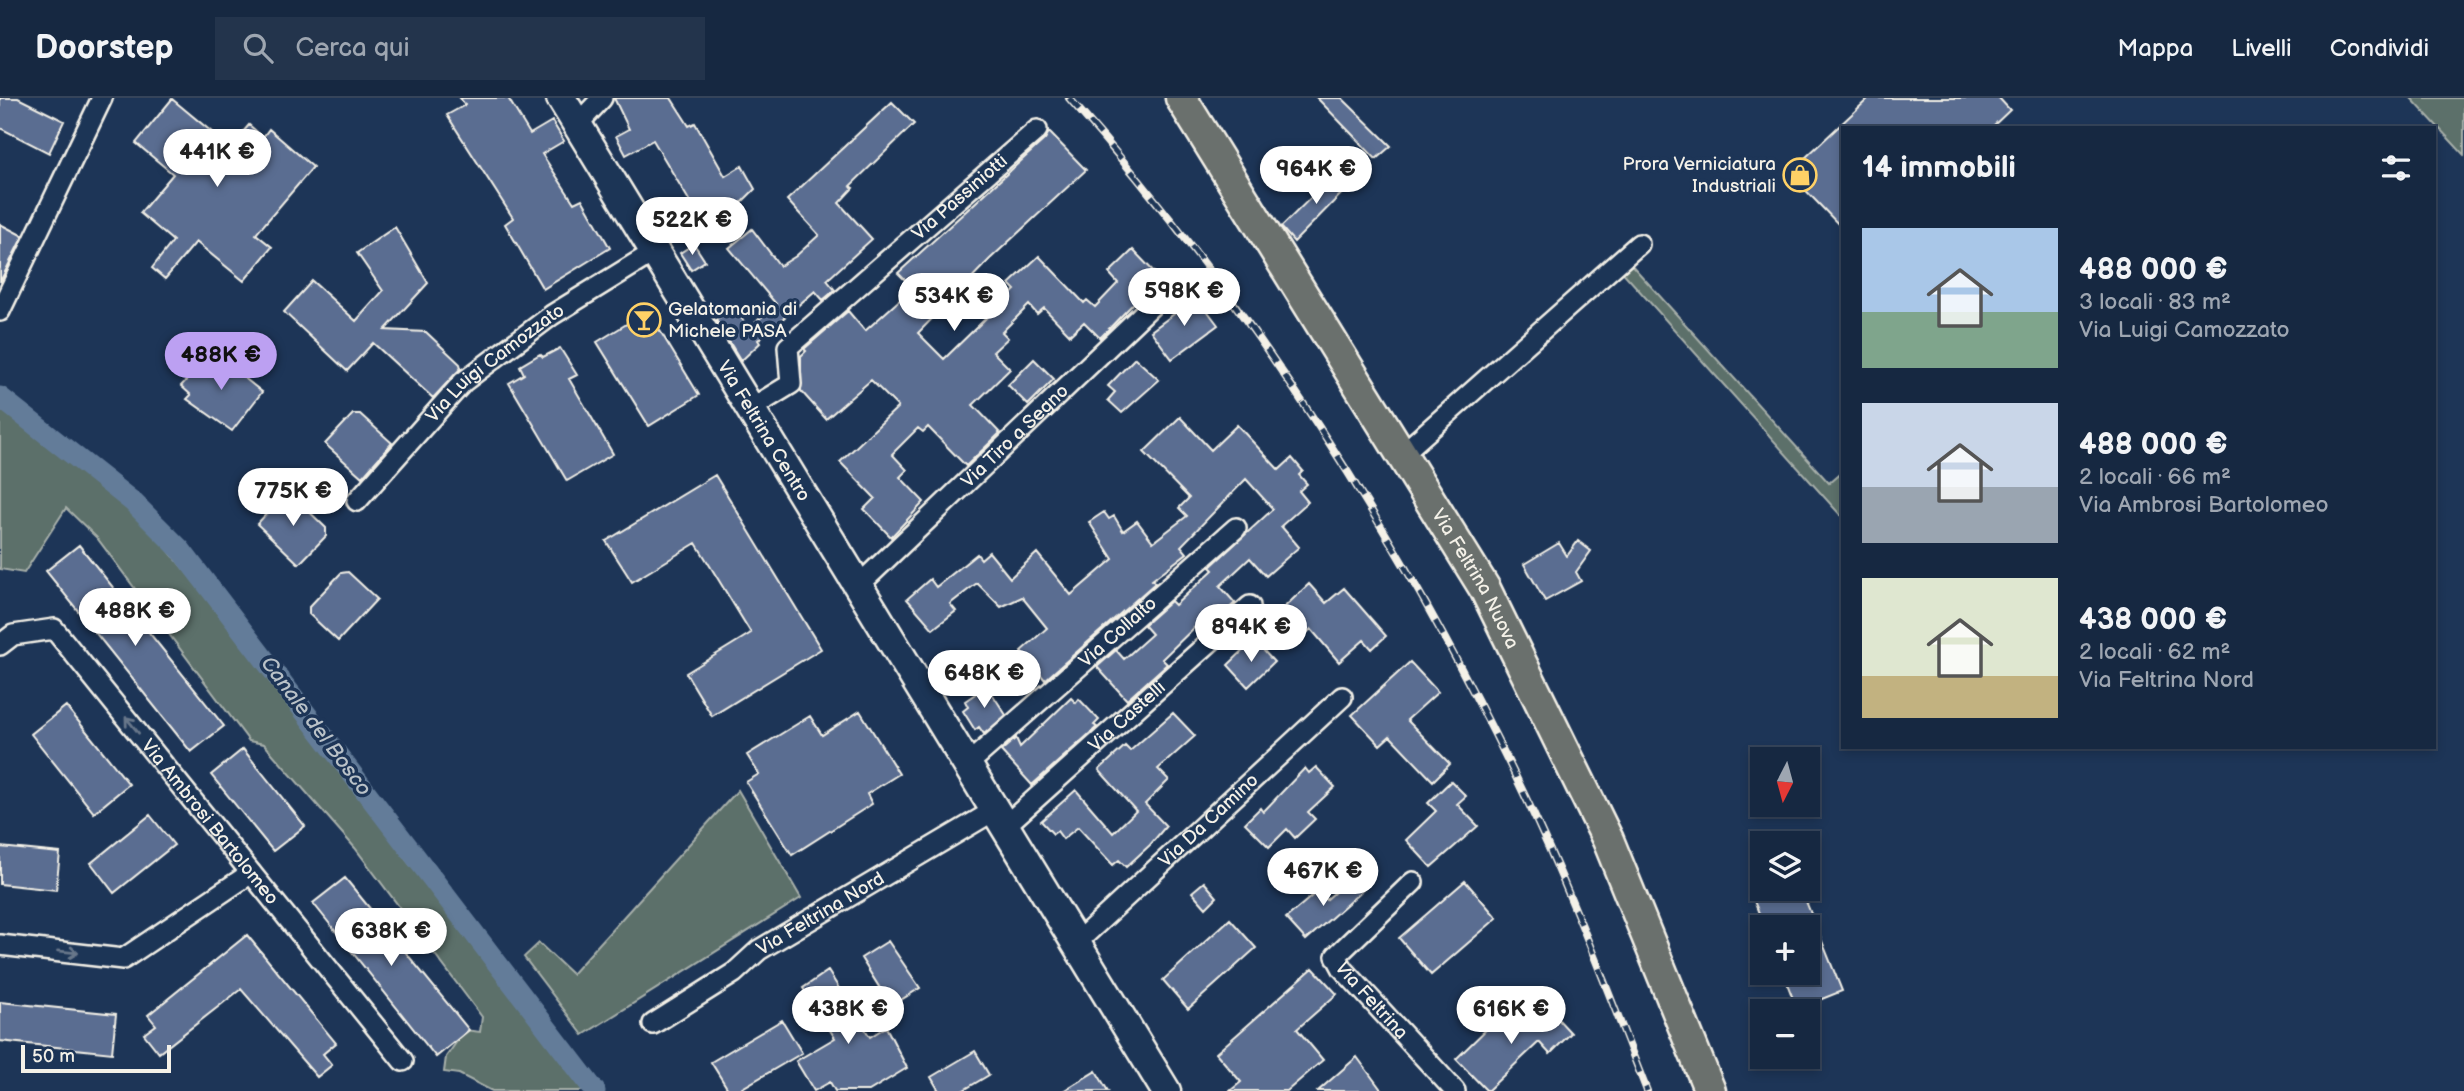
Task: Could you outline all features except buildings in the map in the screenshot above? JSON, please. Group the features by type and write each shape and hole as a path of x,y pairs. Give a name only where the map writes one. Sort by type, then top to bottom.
{"main road":[{"name":"Via Feltrina Centro","path":"561,98 858,586"},
{"name":"Via Feltrina Nuova","path":"1181,98 1485,589 1608,840 1710,1091"},
{"path":"858,586 1166,1091"}],"street":[{"path":"0,311 102,98"},
{"path":"577,125 602,98"},
{"name":"Via Passiniotti","path":"750,409 791,384 788,347 1037,130"},
{"path":"1402,454 1639,244"},
{"name":"Via Luigi Camozzato","path":"357,501 463,382 542,322 654,252"},
{"name":"Via Tiro a Segno","path":"858,586 1172,286"},
{"name":"Via Collalto","path":"967,765 1236,528"},
{"name":"Via Castelli","path":"1000,818 1250,606"},
{"name":"Via Ambrosi Bartolomeo","path":"0,645 13,635 54,629 403,1061"},
{"name":"Via Da Camino","path":"1075,944 1342,698"},
{"name":"Via Feltrina Nord","path":"653,1024 734,973 760,950 1000,818"},
{"path":"0,945 123,959 251,873"},
{"name":"Via Feltrina","path":"1413,882 1336,956 1343,969 1455,1091"}],"green space":[{"path":"2411,98 2464,98 2464,155"},
{"path":"1619,251 1829,483 1841,473 1841,516 1611,259"},
{"path":"0,409 47,439 138,513 271,676 342,768 407,861 486,956 585,1091 492,1091 459,1074 444,1072 446,1057 465,1030 480,1032 482,1017 355,848 264,744 249,741 97,538 66,508 24,573 0,569"},
{"path":"738,790 801,898 583,1035 524,957 539,943 572,974"}],"waterway":[{"name":"Canale del Bosco","path":"0,397 133,502 180,549 595,1091"}],"railway":[{"path":"1069,98 1137,178 1263,344 1377,520 1479,702 1525,796 1574,905 1647,1091"}],"place":[{"name":"Prora Verniciatura Industriali","path":"1800,175"},
{"name":"Gelatomania di Michele PASA","path":"644,320"}]}
